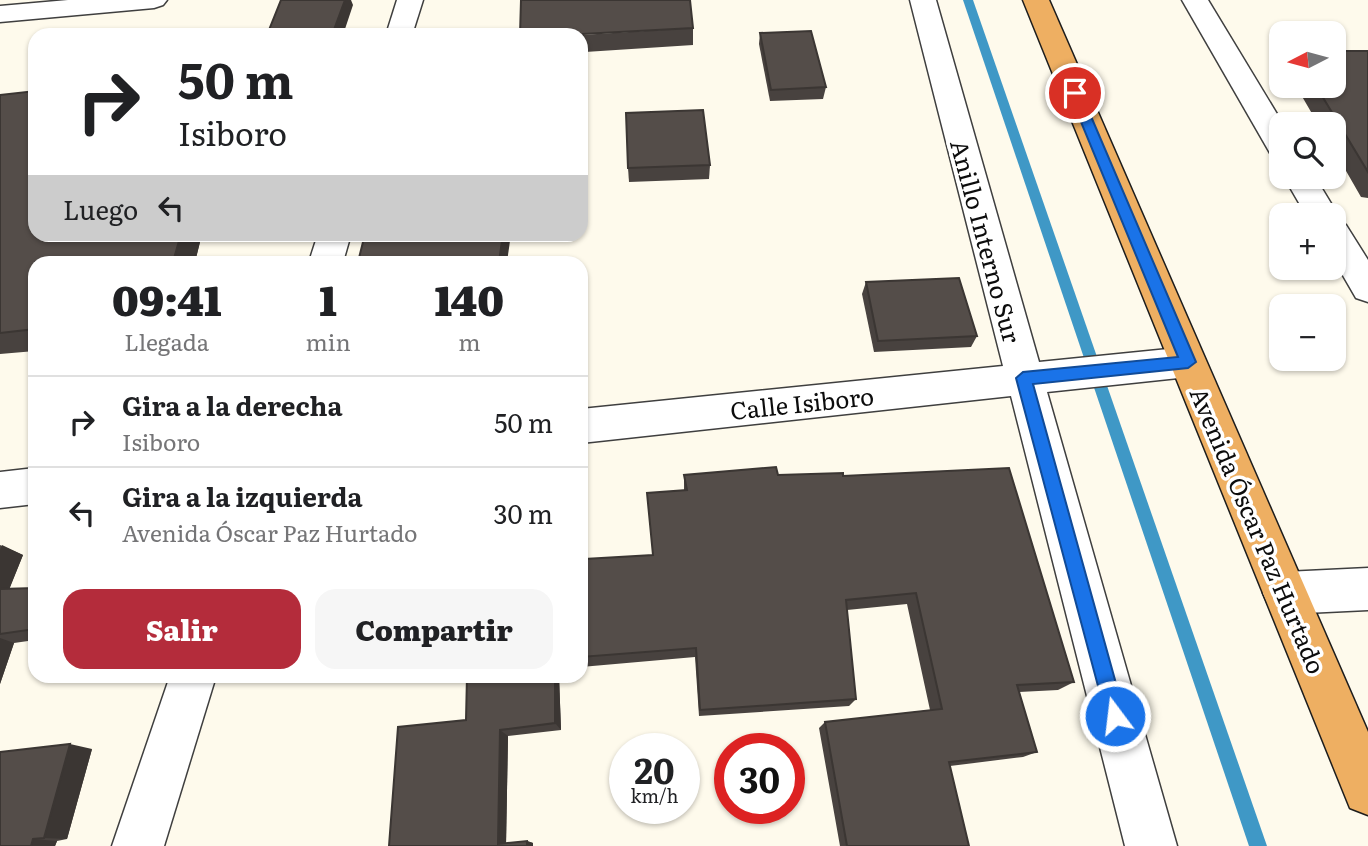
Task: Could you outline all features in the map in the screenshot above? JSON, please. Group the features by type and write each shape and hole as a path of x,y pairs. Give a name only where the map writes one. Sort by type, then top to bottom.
{"highway":[{"name":"Avenida Óscar Paz Hurtado","path":"1036,0 1368,790"}],"street":[{"path":"0,14 154,0"},
{"path":"401,28 410,0"},
{"name":"Anillo Interno Sur","path":"923,0 1151,846"},
{"path":"1195,0 1269,126"},
{"path":"1346,253 1368,289"},
{"name":"Calle Isiboro","path":"588,425 1188,362"},
{"path":"0,490 28,487"},
{"path":"1285,593 1368,589"},
{"path":"138,846 191,683"}],"building":[{"path":"281,0 345,0 335,28 270,28"},
{"path":"521,0 690,0 693,28 588,34 588,28 520,28"},
{"path":"811,31 826,87 771,90 760,33"},
{"path":"1346,51 1368,51 1368,172 1346,136 1346,112 1332,112 1323,98 1346,98"},
{"path":"28,92 28,242 179,242 175,256 28,256 28,330 0,333 0,95"},
{"path":"703,110 710,165 628,168 626,113"},
{"path":"363,242 502,242 500,256 360,256"},
{"path":"959,278 977,336 878,341 866,282"},
{"path":"776,467 778,475 843,473 843,476 1009,468 1074,682 1017,685 1037,752 949,762 969,846 847,846 825,722 942,709 916,593 846,600 856,699 700,710 696,648 588,656 588,559 653,555 647,493 687,490 684,475"},
{"path":"28,588 28,630 0,634 0,589"},
{"path":"467,683 555,683 555,723 500,730 498,844 527,841 527,846 389,846 398,727 466,720"},
{"path":"70,744 44,838 33,839 31,846 0,846 0,752"}],"waterway":[{"path":"968,0 1258,846"}],"route":[{"path":"1075,93 1188,362 1023,378 1115,716"}]}
